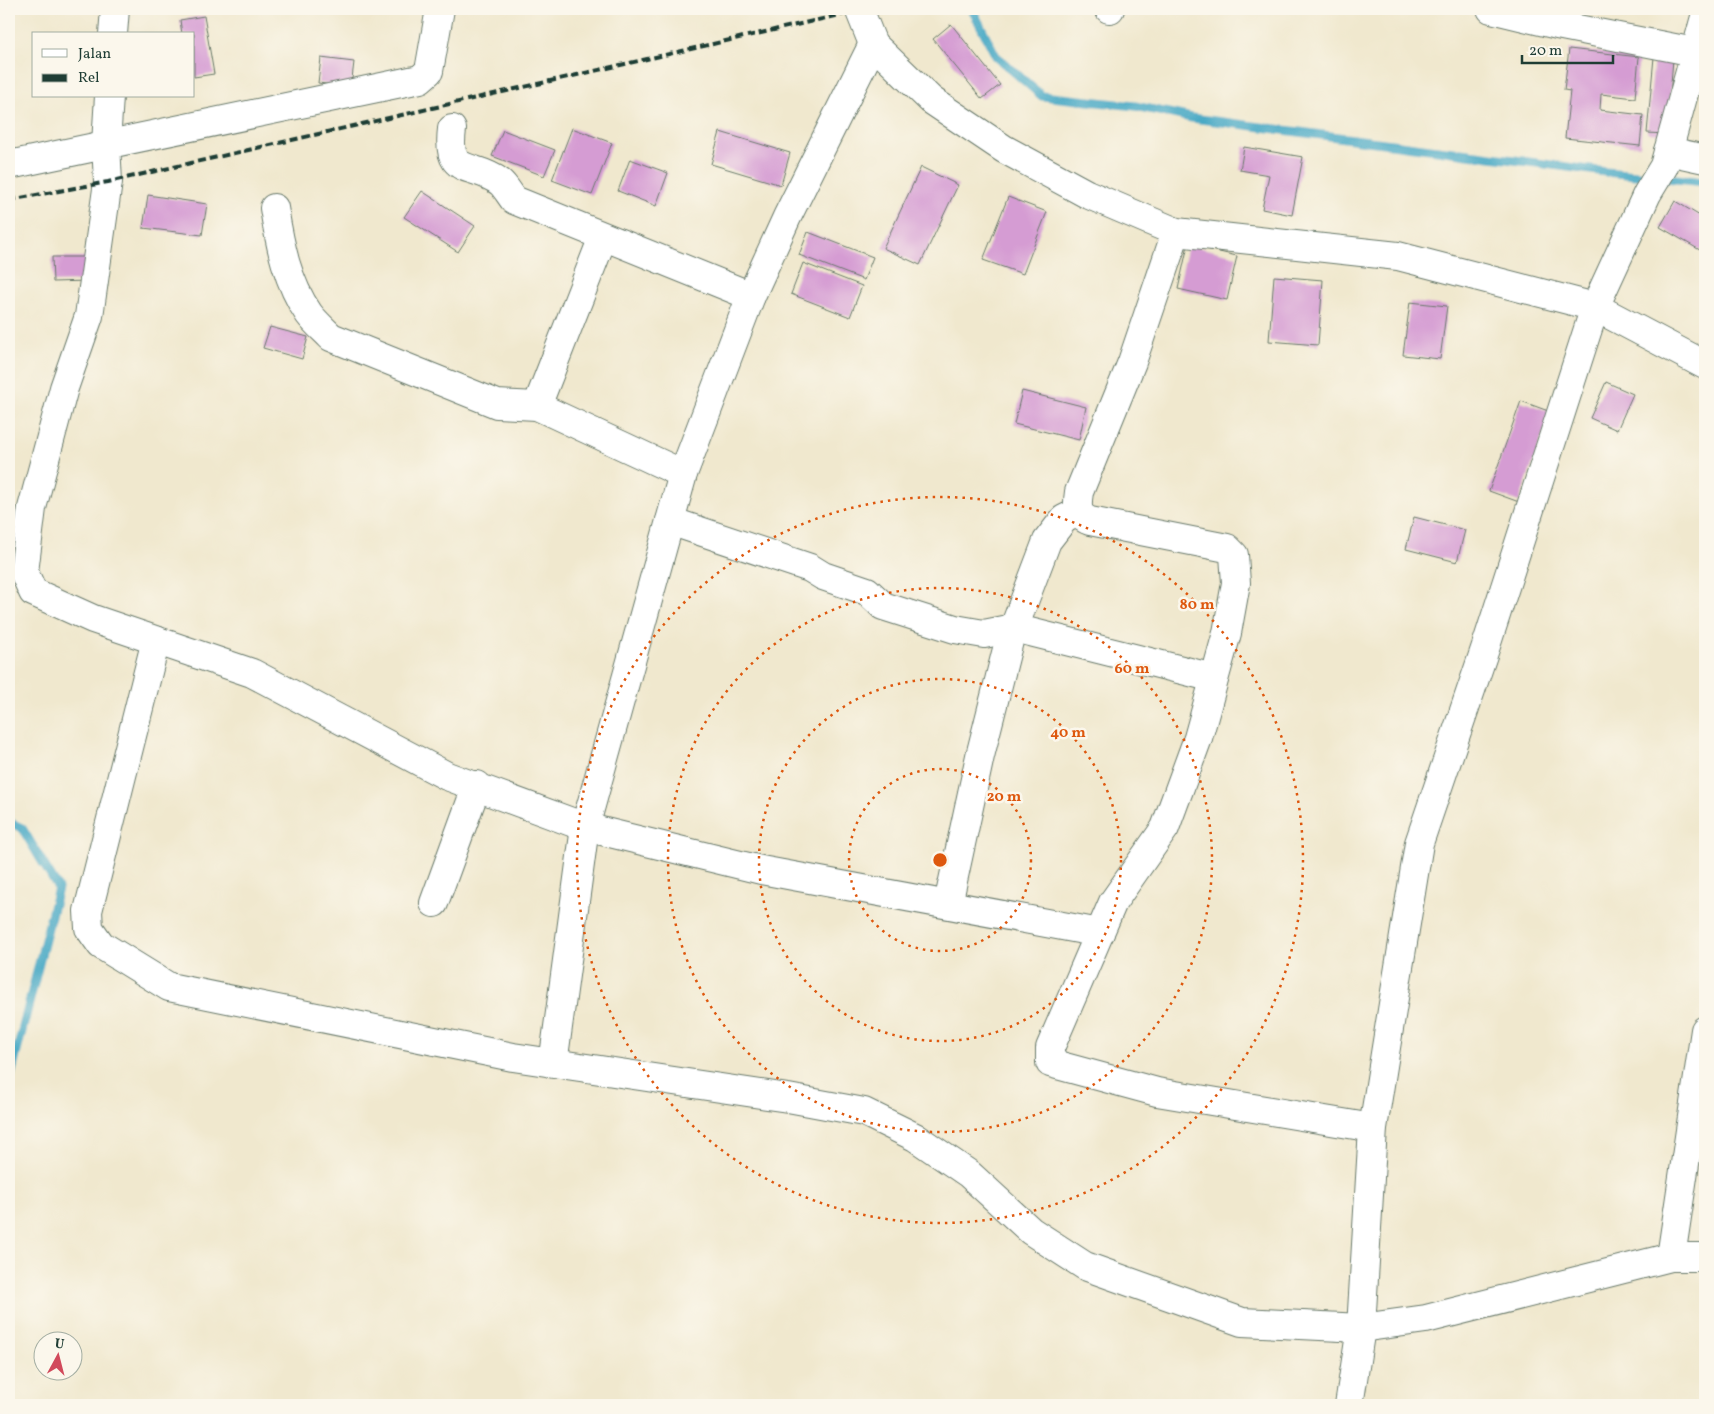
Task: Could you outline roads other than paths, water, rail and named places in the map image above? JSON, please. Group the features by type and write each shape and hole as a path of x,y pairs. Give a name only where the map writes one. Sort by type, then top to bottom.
{"street":[{"path":"113,32 115,9"},
{"path":"9,165 420,79 429,71 440,9"},
{"path":"859,9 873,44 931,100 1004,149 1087,194 1176,232 1398,256 1595,307 1705,365"},
{"path":"1491,9 1557,25 1700,52"},
{"path":"1349,1405 1361,1328 1373,1128 1419,843 1489,637 1595,307 1647,194 1666,158 1700,52 1705,17"},
{"path":"553,1064 585,827 684,474 751,296 787,217 873,44"},
{"path":"109,98 106,144 108,182 89,316 64,388 32,508 24,572 33,592 94,619 252,674 447,776 585,827 762,870 1100,933"},
{"path":"452,129 452,158 458,163 500,182 514,200 751,296"},
{"path":"1666,158 1705,159"},
{"path":"274,208 282,257 309,315 330,336 497,404 537,406 684,474"},
{"path":"1176,232 1132,362 1079,492 1078,512 1083,519 1090,521 1227,548 1234,555 1236,583 1227,633 1198,738 1165,828 1113,902 1050,1048 1050,1063 1157,1092 1373,1128"},
{"path":"537,406 603,237"},
{"path":"948,904 980,756 1014,628 1046,541 1064,518 1078,512"},
{"path":"670,521 810,568 823,576 867,591 883,606 946,626 984,634 1014,628 1214,678"},
{"path":"156,640 88,911 89,928 101,945 170,987 553,1064 788,1098 864,1112 915,1137 969,1174 1031,1231 1085,1266 1242,1322 1361,1328 1426,1319 1671,1257 1705,1257"},
{"path":"434,903 477,786"},
{"path":"1671,1257 1705,1030"}],"waterway":[{"path":"972,9 996,56 1042,96 1135,106 1192,118 1606,172 1705,182"},
{"path":"9,822 22,828 58,888 9,1083"}],"railway":[{"path":"9,200 108,182 866,9"}]}
